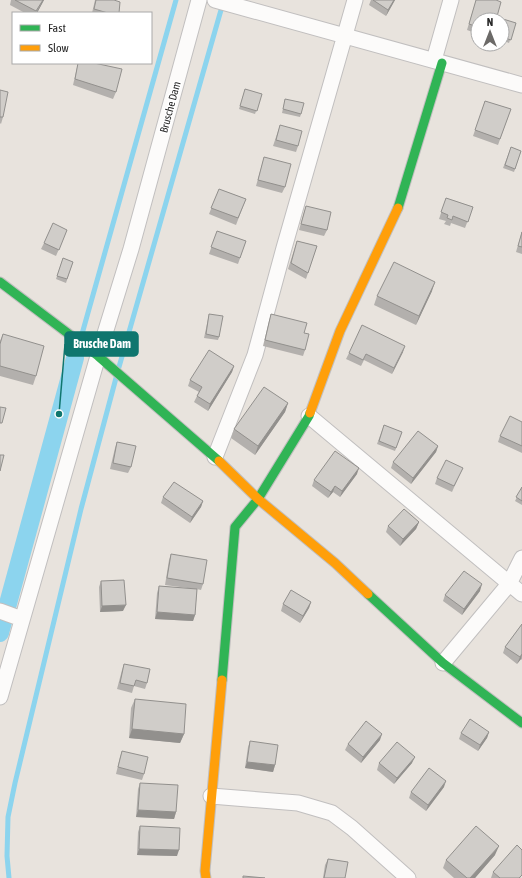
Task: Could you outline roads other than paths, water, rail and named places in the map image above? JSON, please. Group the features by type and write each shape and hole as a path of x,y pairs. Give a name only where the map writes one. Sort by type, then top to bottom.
{"street":[{"name":"Brusche Dam","path":"0,697 98,356 131,249 199,0"},
{"path":"215,0 522,85"},
{"path":"215,457 254,355 355,0"},
{"path":"206,878 211,796 235,527 258,499 309,416 340,331 397,210 438,62 451,0"},
{"path":"0,282 98,356 129,382 215,457 258,499 335,563 443,663 522,723"},
{"path":"309,416 522,594"},
{"path":"443,663 509,584 522,558"},
{"path":"0,611 22,619"},
{"path":"211,796 298,803 332,814 352,828 408,878"}],"waterway":[{"name":"Brusche Dam","path":"82,334 176,0"},
{"path":"119,367 223,3"},
{"name":"Brusche Dam","path":"0,633 75,358"},
{"path":"9,878 7,856 8,817 15,783 81,509 116,378"}],"place":[{"name":"Brusche Dam","path":"59,414"}]}
